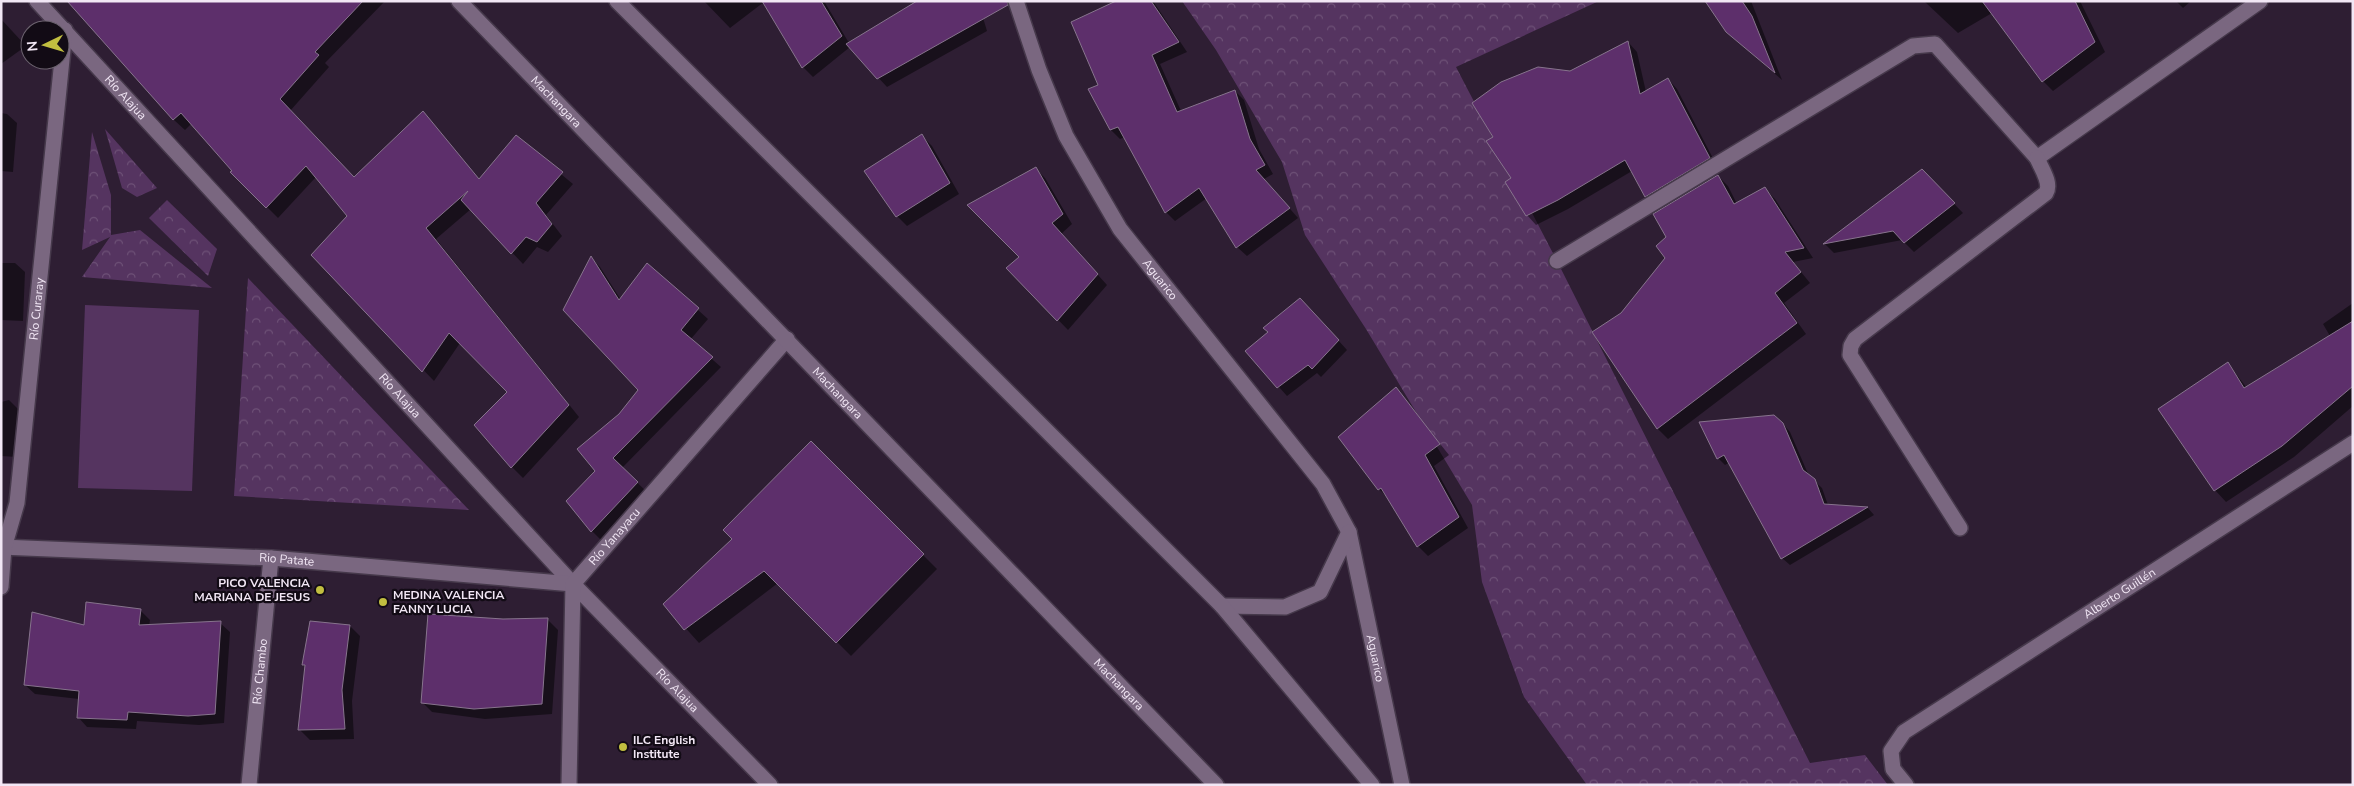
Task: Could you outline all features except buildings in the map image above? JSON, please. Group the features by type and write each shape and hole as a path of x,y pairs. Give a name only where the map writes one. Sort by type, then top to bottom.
{"street":[{"name":"Río Alajua","path":"37,1 55,20"},
{"name":"Machangara","path":"459,1 1216,785"},
{"path":"617,1 1222,606 1372,785"},
{"name":"Aguarico","path":"1016,1 1039,70 1066,136 1120,229 1323,484 1349,532 1402,785"},
{"path":"2037,158 2260,1"},
{"name":"Río Alajua","path":"70,35 573,584 770,785"},
{"path":"1556,261 1912,46 1935,44 2037,158 2047,181 2048,189 2046,193 1855,339 1851,346 1850,355 1960,528"},
{"name":"Río Curaray","path":"1,586 3,548 17,503 61,70"},
{"name":"Río Yanayacu","path":"573,584 787,339"},
{"name":"Alberto Guillén","path":"1906,785 1893,769 1891,751 1904,732 2353,443"},
{"path":"1222,606 1286,607 1320,592 1349,532"},
{"name":"Rio Patate","path":"3,548 271,558 573,584"},
{"name":"Río Chambo","path":"249,785 271,558"},
{"path":"569,785 573,584"}],"green space":[{"path":"1182,1 1599,1 1456,67 1557,261 1810,763 1865,755 1888,785 1587,785 1524,697 1482,582 1472,505 1366,329 1305,235 1282,162 1216,50"},
{"path":"105,129 157,188 137,197 122,188"},
{"path":"92,132 111,195 111,235 140,230 212,288 82,277 110,237 82,250"},
{"path":"167,200 217,249 208,276 149,218"},
{"path":"248,278 469,510 234,496"},
{"path":"85,305 199,310 192,491 78,488"}],"place":[{"name":"PICO VALENCIA MARIANA DE JESUS","path":"320,590"},
{"name":"MEDINA VALENCIA FANNY LUCIA","path":"383,602"},
{"name":"ILC English Institute","path":"623,747"}]}
